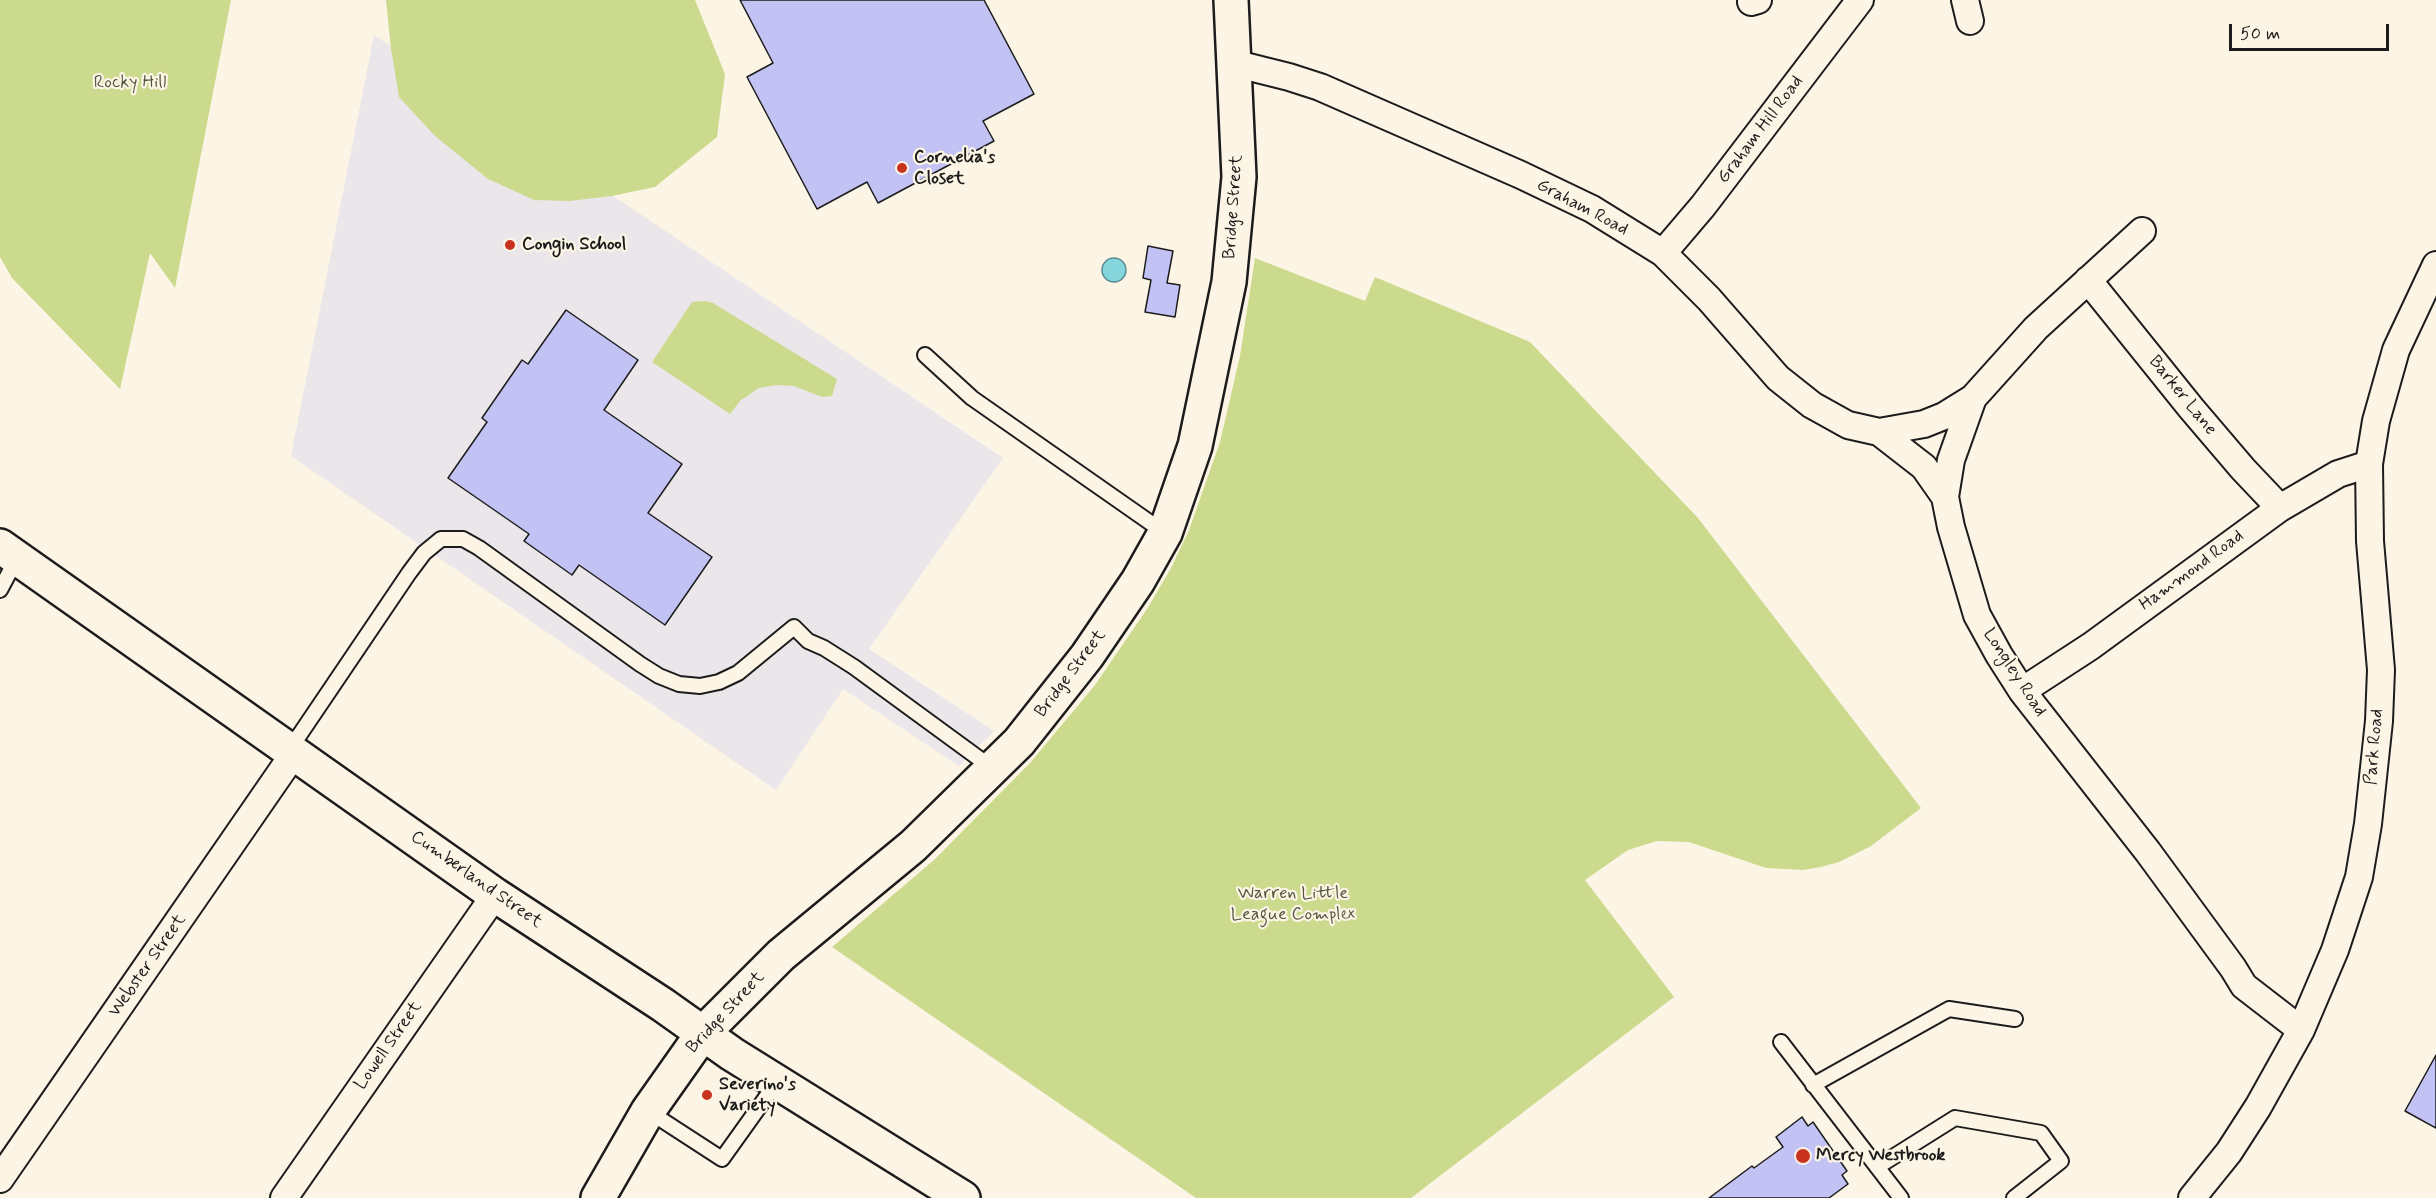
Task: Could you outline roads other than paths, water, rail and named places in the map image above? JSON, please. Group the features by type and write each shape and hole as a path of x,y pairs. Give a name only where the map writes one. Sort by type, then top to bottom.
{"street":[{"name":"Bridge Street","path":"598,1198 648,1111 703,1033 774,962 913,846 1019,742 1087,656 1138,580 1165,533 1195,446 1229,282 1239,177 1230,0"},
{"name":"Graham Hill Road","path":"1662,253 1703,206 1855,2"},
{"name":"Graham Road","path":"1233,63 1289,76 1320,87 1521,175 1592,209 1662,253 1709,299 1779,378 1803,399 1830,417 1848,425 1880,432 1924,424 1944,416 1973,398"},
{"name":"Longley Road","path":"2142,231 2036,328 1973,398 1951,460 1945,497 1951,527 1977,615 2022,691 2148,852 2244,986 2301,1030"},
{"name":"Park Road","path":"2192,1198 2229,1152 2258,1107 2301,1030 2339,940 2359,878 2368,824 2379,721 2381,670 2370,541 2369,464 2376,421 2396,350 2436,265"},
{"name":"Barker Lane","path":"2088,280 2191,408 2280,508"},
{"name":"Graham Road","path":"1880,432 1924,467 1945,497"},
{"name":"Hammond Road","path":"2022,691 2091,646 2280,508 2338,474 2369,464"},
{"name":"Cumberland Street","path":"9,552 495,895 777,1082 963,1198"},
{"name":"Webster Street","path":"0,1179 293,751"},
{"name":"Lowell Street","path":"284,1198 495,895"}],"lane":[{"path":"925,355 972,398 1165,533"},
{"path":"293,751 409,573 424,553 441,538 463,539 479,548 640,664 659,676 680,684 700,686 719,682 738,673 794,627 808,641 854,667 992,768"},
{"path":"0,590 9,552"},
{"path":"1813,1085 1949,1009 2015,1019"},
{"path":"1781,1042 1901,1198"},
{"path":"648,1111 722,1159 777,1082"},
{"path":"1877,1167 1955,1118 2041,1133 2061,1161 2014,1198"}],"water":[{"path":"1114,258 1123,261 1126,270 1123,279 1114,282 1105,279 1102,270 1105,261"}],"place":[{"name":"Cornelia's Closet","path":"902,168"},
{"name":"Congin School","path":"510,245"},
{"name":"Severino's Variety","path":"707,1095"},
{"name":"Mercy Westbrook","path":"1803,1156"}],"park label":[{"name":"Rocky Hill","path":"130,83"},
{"name":"Warren Little League Complex","path":"1293,904"}]}
